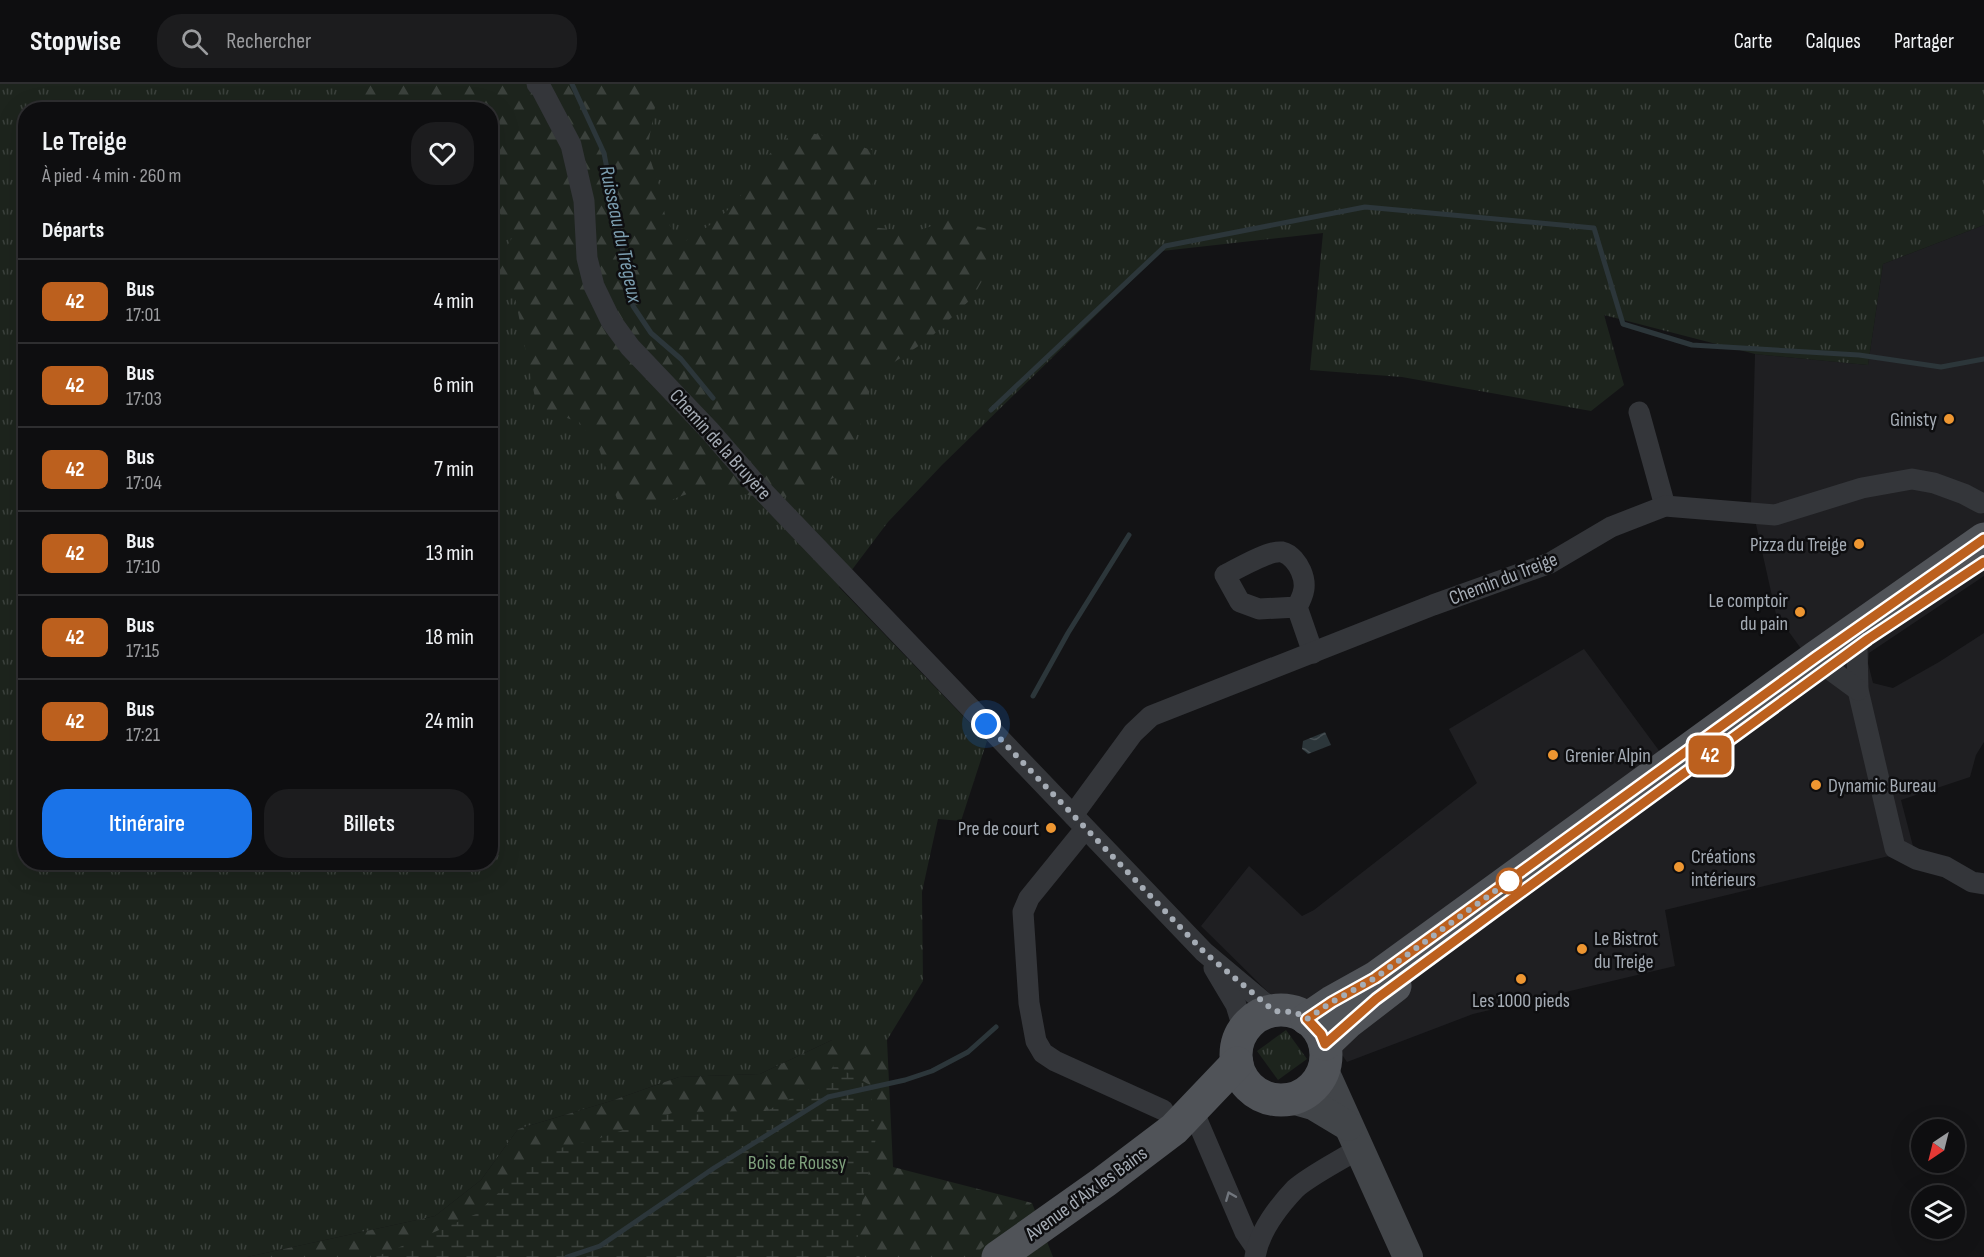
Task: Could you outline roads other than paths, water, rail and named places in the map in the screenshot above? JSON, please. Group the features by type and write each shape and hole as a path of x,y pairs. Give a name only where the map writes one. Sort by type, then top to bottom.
{"main road":[{"path":"1319,1044 1295,1012 1274,1011 1254,1019 1244,1030 1237,1051 1237,1063 1241,1074 1256,1092 1267,1098 1292,1099 1306,1093 1316,1084 1319,1044 1332,1002 1375,978 1816,657 1984,539"},
{"path":"1319,1044 1376,999 1828,668 1984,562"},
{"path":"1178,1120 1237,1063"},
{"path":"1178,1120 1256,1092"},
{"name":"Avenue d'Aix les Bains","path":"998,1257 1104,1182 1178,1120"}],"street":[{"name":"Chemin de la Bruyère","path":"537,84 571,145 584,201 587,258 594,286 611,321 630,347 709,429 755,483 1204,952"},
{"path":"1639,412 1665,506"},
{"name":"Chemin du Treige","path":"1079,822 1133,733 1151,716 1433,605 1550,563 1611,527 1665,506 1775,514 1862,488 1912,479 1934,483 1964,494 1980,503"},
{"path":"1297,607 1313,653"},
{"path":"1857,647 1858,690 1894,848 1916,859 1946,867 1972,882 1984,884"},
{"path":"1828,668 1838,673 1858,690"},
{"path":"1079,822 1029,898 1023,912 1029,1003 1036,1041 1043,1053 1055,1061 1178,1120 1256,1252"},
{"path":"1204,952 1274,1011"},
{"path":"1204,952 1236,1005 1244,1030"},
{"path":"1319,1044 1353,1137 1408,1257"},
{"path":"1292,1099 1313,1105 1353,1137"},
{"path":"1256,1252 1268,1223 1296,1188 1353,1137"}],"water":[{"path":"1325,732 1331,745 1308,754 1302,749 1303,741"}],"waterway":[{"name":"Ruisseau du Trégeux","path":"572,84 604,153 633,306 651,333 681,359 713,398"},
{"path":"991,410 1165,246 1365,207 1594,228 1623,324 1692,345 1859,355 1941,367 1984,359"},
{"path":"1033,696 1068,633 1129,535"},
{"path":"567,1257 600,1246 714,1168 828,1097 905,1080 932,1071 968,1052 996,1027"}],"place":[{"name":"Ginisty","path":"1949,419"},
{"name":"Pizza du Treige","path":"1859,544"},
{"name":"Le comptoir du pain","path":"1800,612"},
{"name":"Grenier Alpin","path":"1553,755"},
{"name":"Dynamic Bureau","path":"1816,785"},
{"name":"Pre de court","path":"1051,828"},
{"name":"Créations intérieurs","path":"1679,867"},
{"name":"Le Bistrot du Treige","path":"1582,949"},
{"name":"Les 1000 pieds","path":"1521,979"}],"park label":[{"name":"Bois de Roussy","path":"797,1162"}]}
